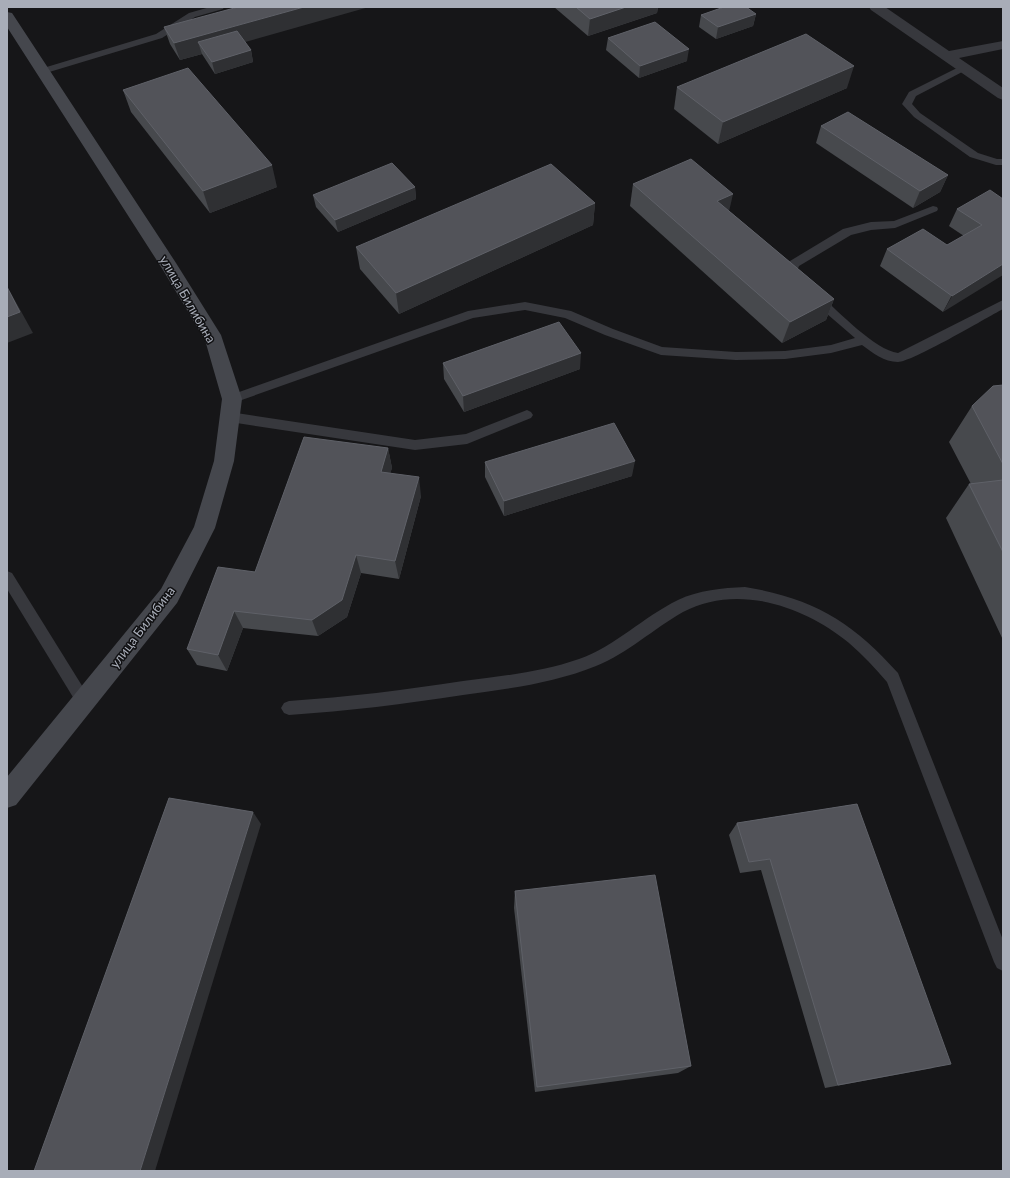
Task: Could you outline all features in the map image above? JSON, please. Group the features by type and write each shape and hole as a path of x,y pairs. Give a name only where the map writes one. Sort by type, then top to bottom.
{"main road":[{"name":"улица Билибина","path":"7,16 170,267 214,340 231,408 224,461 204,528 170,596 7,796"}],"street":[{"path":"876,7 1003,95"},
{"path":"946,56 1003,45"}],"lane":[{"path":"43,71 159,36 192,15 220,7"},
{"path":"963,68 912,94 907,104 917,115 974,155 996,162 1003,162"},
{"path":"933,209 895,224 871,226 847,232 794,264 791,271 793,278 864,340 887,356 899,358 921,348 1003,304"},
{"path":"231,408 472,314 525,306 567,314 609,332 661,351 736,356 786,355 831,348 864,340"},
{"path":"231,408 416,445 467,439 527,415"},
{"path":"7,577 84,702"},
{"path":"289,708 380,700 517,681 572,668 612,652 688,602 713,595 743,592 762,595 802,607 820,615 865,647 879,660 893,678 1003,962"}],"building":[{"path":"238,7 304,7 174,43 164,27"},
{"path":"576,7 626,7 590,19"},
{"path":"724,7 746,7 756,14 718,27 701,15"},
{"path":"655,22 689,49 640,66 608,38"},
{"path":"237,31 251,50 212,62 198,42"},
{"path":"806,34 854,66 723,122 677,87"},
{"path":"188,68 272,165 203,191 123,90"},
{"path":"848,112 948,175 920,191 821,126"},
{"path":"691,159 733,194 717,201 834,299 790,322 633,184"},
{"path":"392,163 415,187 335,220 313,195"},
{"path":"551,164 595,203 396,293 356,247"},
{"path":"990,190 1003,199 1003,264 952,296 887,249 923,229 947,245 982,225 957,209"},
{"path":"7,287 20,312 7,317"},
{"path":"559,322 581,353 463,396 443,363"},
{"path":"1003,385 1003,464 972,406 993,386"},
{"path":"614,423 635,461 504,501 485,462"},
{"path":"304,437 388,448 381,472 419,477 395,561 356,555 342,600 312,620 234,611 218,655 187,649 218,567 255,572"},
{"path":"1003,480 1003,552 969,484"},
{"path":"169,798 253,812 140,1171 34,1171"},
{"path":"857,804 951,1064 838,1085 770,859 749,862 737,823"},
{"path":"655,875 691,1066 537,1087 515,891"}]}
